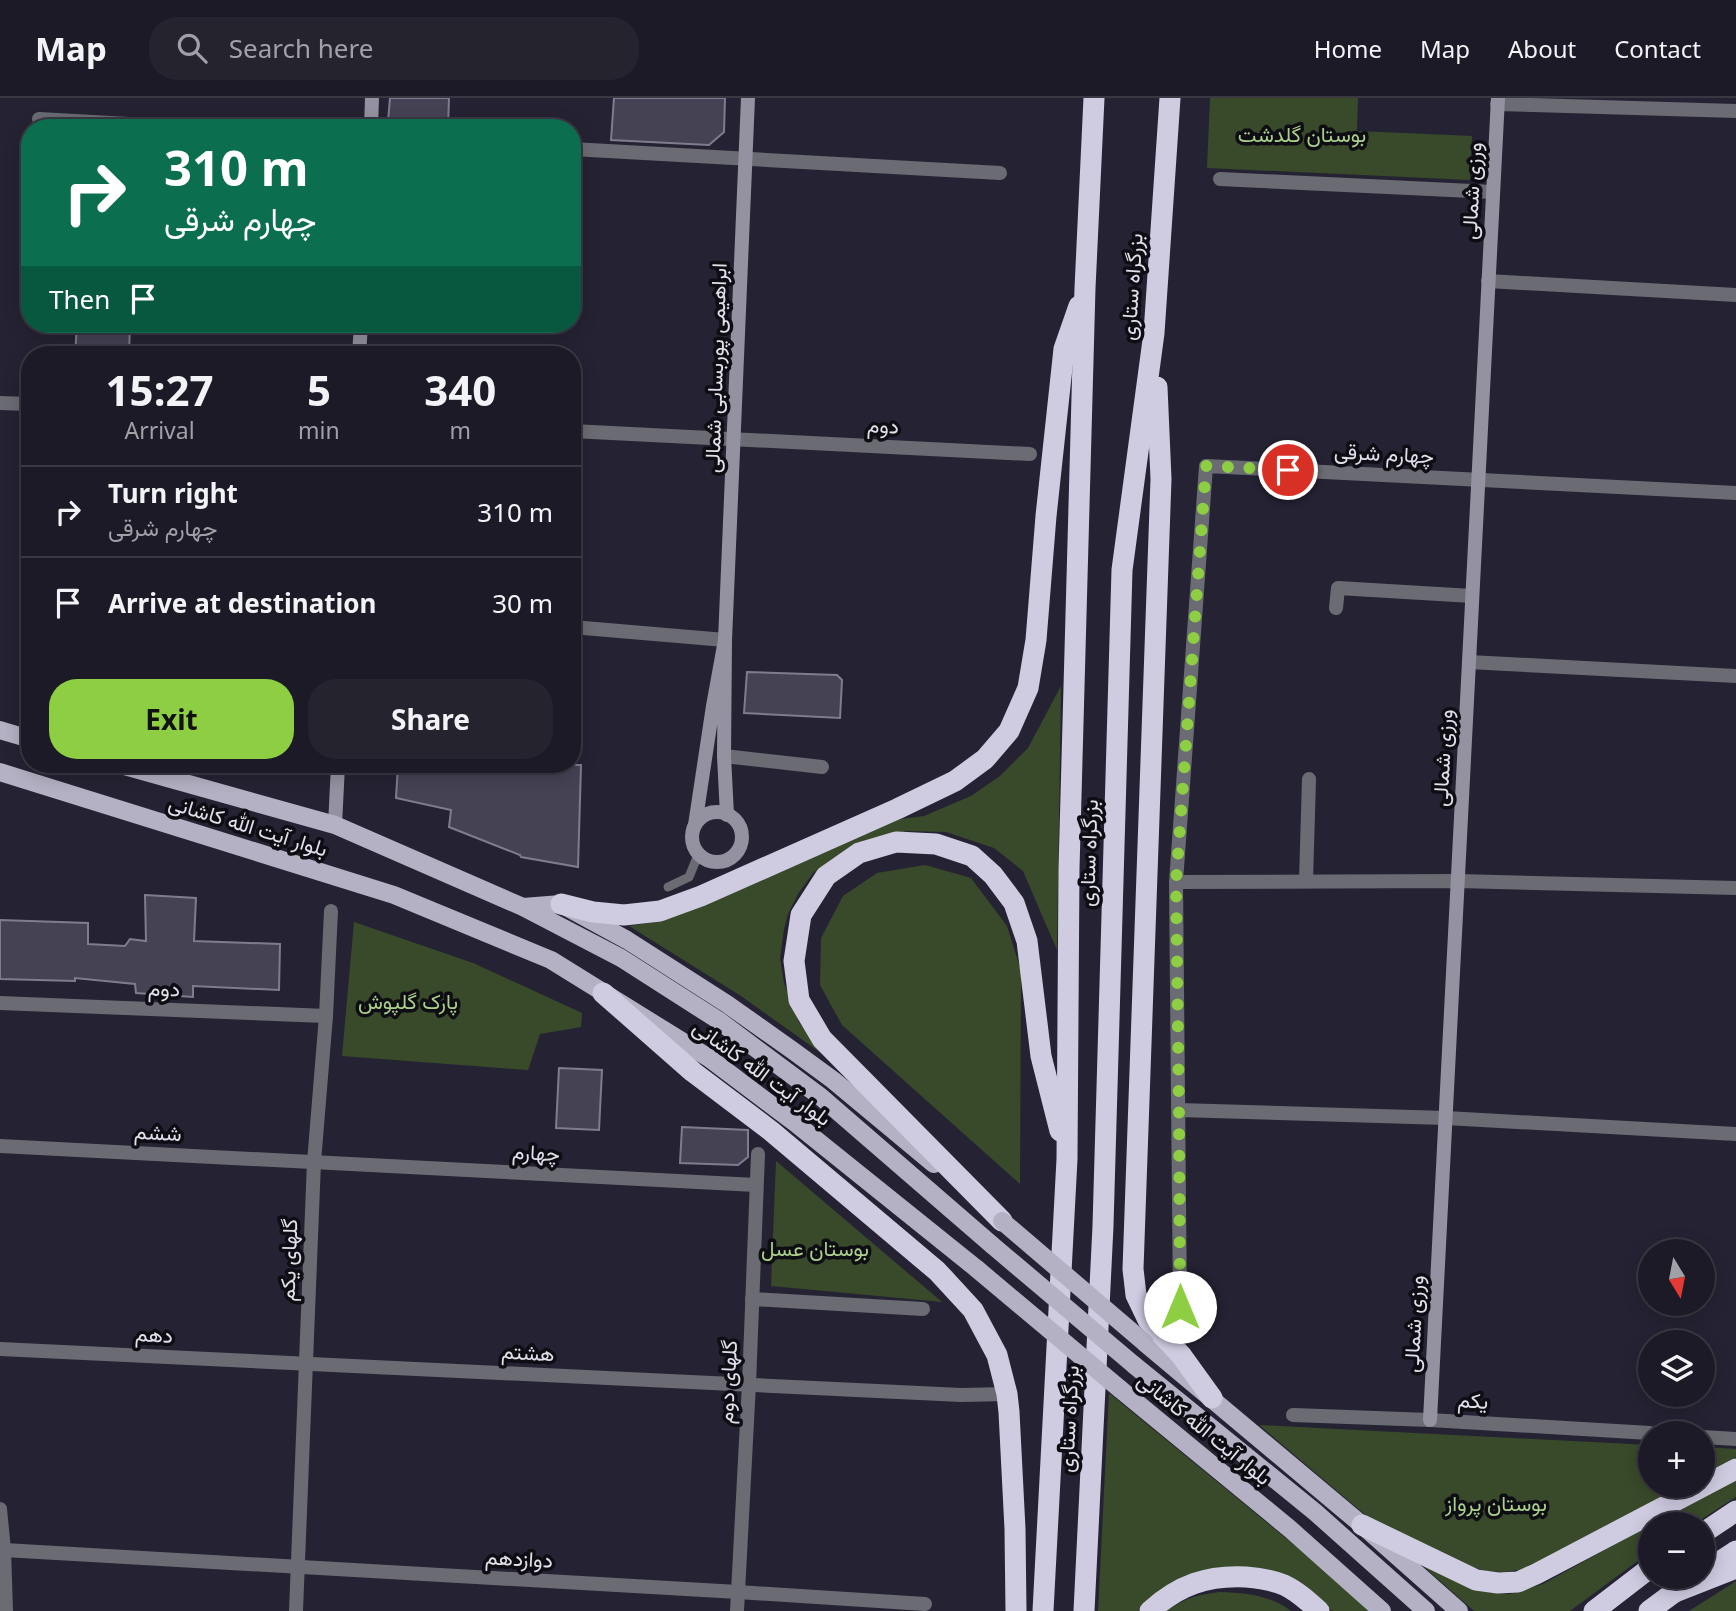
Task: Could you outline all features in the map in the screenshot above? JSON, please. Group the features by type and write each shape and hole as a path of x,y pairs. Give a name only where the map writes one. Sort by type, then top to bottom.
{"highway":[{"name":"بزرگراه ستاری","path":"1043,1611 1067,1159 1069,869 1085,288 1094,98"},
{"name":"بزرگراه ستاری","path":"1084,1611 1103,1226 1122,570 1154,333 1170,98"},
{"path":"561,904 593,912 624,915 660,911 701,896 955,781 985,759 1010,732 1028,688 1036,640 1063,349 1085,288"},
{"path":"1154,333 1161,479 1133,1269 1136,1295 1148,1320 1181,1355 1213,1398"},
{"path":"1002,1221 822,1039 799,1000 794,961 801,915 827,876 859,853 896,842 936,844 972,856 993,875 1014,903 1027,941 1041,1056 1067,1159"},
{"path":"603,993 693,1072 771,1131 937,1271 973,1310 997,1355 1007,1394 1015,1529 1016,1611"},
{"path":"1362,1525 1476,1580 1498,1583 1518,1581 1548,1568 1736,1469"},
{"path":"1715,1525 1736,1511"},
{"path":"1715,1565 1736,1551"},
{"path":"1675,1592 1736,1569"},
{"path":"1150,1611 1181,1589 1203,1580 1229,1576 1258,1578 1284,1585 1319,1611"},
{"path":"1594,1611 1638,1577"},
{"path":"1649,1611 1679,1589"}],"main road":[{"path":"0,730 21,736"},
{"name":"بلوار آیت الله کاشانی","path":"150,773 335,825 523,907 621,958 718,1020 821,1097 992,1245 1315,1512 1426,1611"},
{"name":"بلوار آیت الله کاشانی","path":"9,775 394,895 551,960 709,1058 794,1122 977,1269 1290,1529 1382,1611"},
{"path":"523,907 561,904 626,940 727,1004 833,1080 1213,1398 1459,1611"}],"street":[{"path":"371,119 372,98"},
{"name":"ابراهیمی پوربسابی شمالی","path":"727,814 724,756 725,640 748,98"},
{"path":"1497,101 1736,111"},
{"name":"ورزی شمالی","path":"1430,1420 1497,101"},
{"path":"581,149 1000,173"},
{"path":"1220,179 1493,192"},
{"path":"1488,281 1736,295"},
{"path":"0,403 21,404"},
{"name":"دوم","path":"581,431 1030,454"},
{"name":"چهارم شرقی","path":"1180,1307 1176,882 1206,466 1478,480"},
{"path":"1478,480 1736,493"},
{"path":"1336,608 1338,588 1472,596"},
{"path":"581,628 725,640"},
{"name":"ابراهیمی پوربسابی شمالی","path":"695,825 725,640"},
{"path":"1469,662 1736,676"},
{"path":"724,756 822,767"},
{"path":"335,825 338,773"},
{"path":"0,784 9,775"},
{"path":"1306,881 1309,779"},
{"path":"713,813 727,814 734,819 742,833 739,849 734,856 720,863 704,860 698,855 691,840 695,825 699,819 713,813"},
{"path":"1176,882 1458,881 1736,888"},
{"name":"گلهای یکم","path":"296,1611 314,1162 326,1016 331,911"},
{"name":"دوم","path":"0,1003 326,1016"},
{"path":"1179,1110 1446,1118 1736,1134"},
{"name":"ششم","path":"0,1146 314,1162"},
{"name":"گلهای دوم","path":"737,1611 758,1154"},
{"name":"چهارم","path":"314,1162 756,1185"},
{"path":"752,1299 923,1309"},
{"name":"دهم","path":"0,1349 306,1363"},
{"name":"هشتم","path":"306,1363 961,1395 1007,1394"},
{"name":"یکم","path":"1293,1415 1638,1432"},
{"path":"1715,1438 1736,1439"},
{"path":"0,1509 6,1611"},
{"name":"دوازدهم","path":"4,1550 925,1604"}],"lane":[{"path":"668,887 689,877 698,855"}],"green space":[{"name":"بوستان گلدشت","path":"1210,98 1358,98 1357,131 1472,136 1470,180 1207,168"},
{"path":"1061,686 1057,950 1023,871 994,848 946,832 907,831 868,840 813,873 798,894 784,929 780,958 784,983 799,1022 821,1053 741,996 629,926 662,921 893,820 924,816 971,796 1000,776 1028,748"},
{"path":"925,865 971,878 1007,926 1021,971 1020,1184 842,1025 820,985 821,938 843,896 877,873"},
{"name":"پارک گلپوش","path":"354,922 473,963 582,1013 581,1027 540,1034 528,1070 342,1056"},
{"name":"بوستان عسل","path":"776,1161 942,1302 771,1286"},
{"path":"1109,1393 1316,1563 1369,1611 1332,1611 1314,1593 1208,1569 1186,1576 1160,1590 1138,1611 1098,1611"},
{"name":"بوستان پرواز","path":"1259,1425 1638,1444 1638,1498 1659,1498 1524,1569 1505,1572 1486,1571 1465,1565 1369,1518"},
{"path":"1715,1448 1736,1449 1736,1457 1715,1468"},
{"path":"1736,1480 1736,1497 1713,1512 1675,1512 1702,1498 1715,1498 1715,1491"},
{"path":"1638,1532 1638,1561 1570,1611 1474,1611 1422,1565 1477,1590 1493,1593 1510,1594 1543,1584"},
{"path":"1736,1581 1736,1611 1689,1611 1730,1585"},
{"path":"1220,1592 1266,1598 1291,1611 1166,1611 1191,1598"}],"building":[{"path":"390,98 449,98 448,119 388,119"},
{"path":"614,98 725,98 724,132 709,145 611,140"},
{"path":"76,333 130,333 129,346 76,346"},
{"path":"747,672 837,675 842,680 840,718 744,713"},
{"path":"398,773 581,773 578,867 521,857 449,827 451,810 396,798"},
{"path":"145,895 196,898 194,941 280,944 279,990 193,986 193,997 136,993 135,984 75,978 75,981 0,979 0,920 88,923 88,944 125,946 130,939 146,941"},
{"path":"559,1068 602,1070 599,1130 556,1128"},
{"path":"682,1127 748,1130 748,1157 738,1165 680,1163"}],"route":[{"path":"1180,1307 1176,882 1206,466 1288,470"}]}
